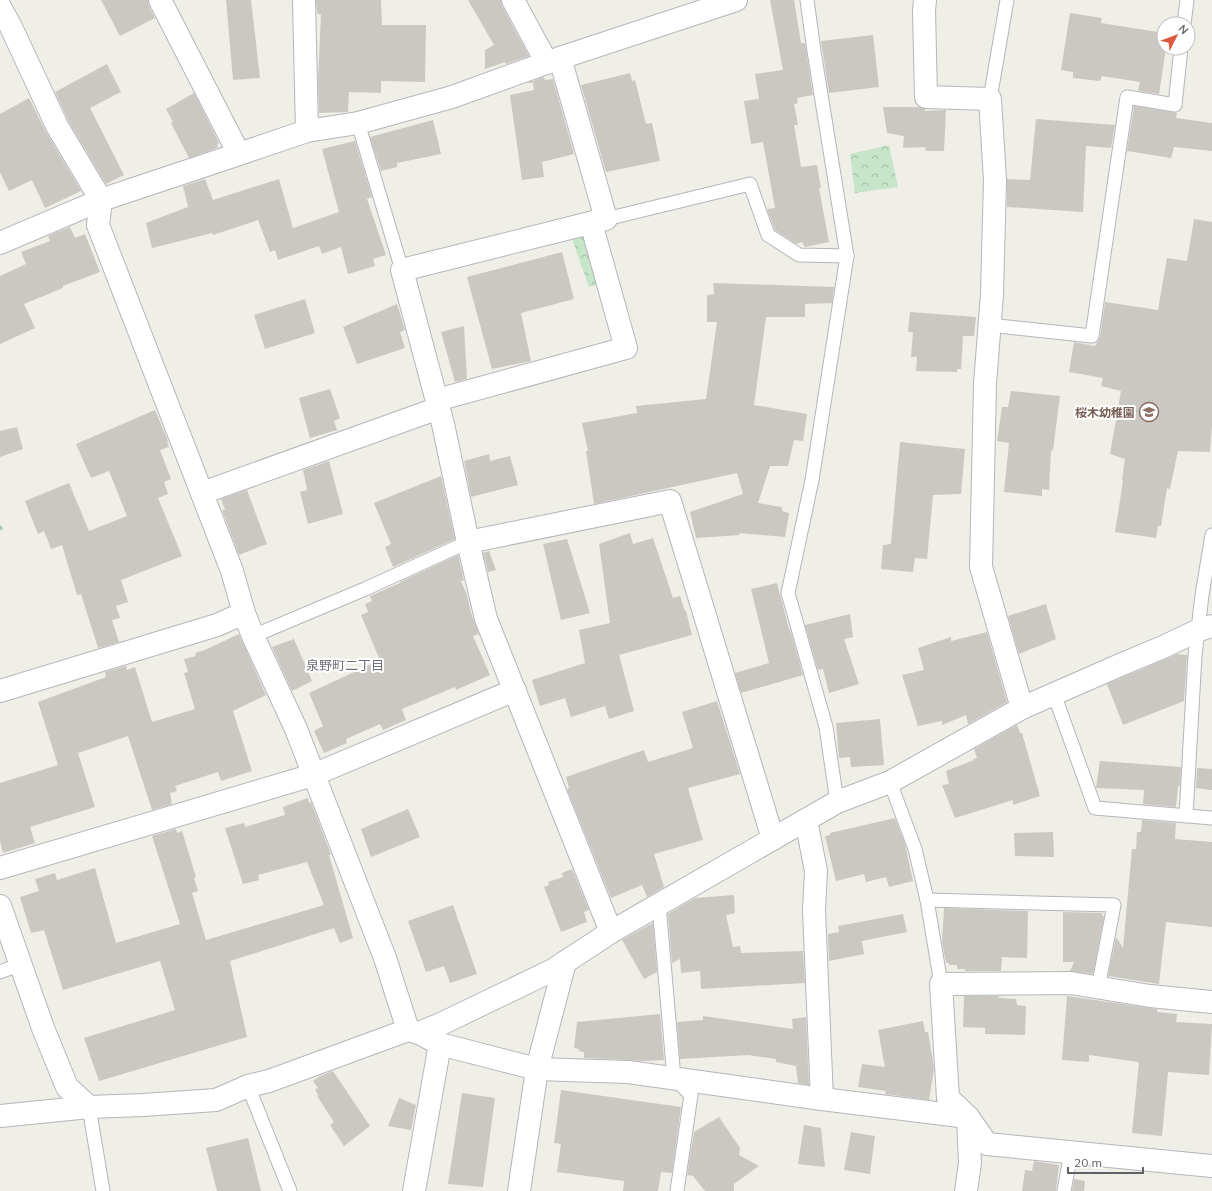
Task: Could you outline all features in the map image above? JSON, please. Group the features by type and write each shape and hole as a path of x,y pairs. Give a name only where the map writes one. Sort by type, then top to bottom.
{"street":[{"path":"160,0 239,154"},
{"path":"304,0 307,130"},
{"path":"202,493 438,404 626,348 598,221 553,61 513,0"},
{"path":"0,243 101,200 307,130 358,123 452,97 713,3 736,0"},
{"path":"925,0 926,97 990,99 995,180 992,294 985,384 981,567 1022,708"},
{"path":"0,7 11,27 57,126 101,200 98,225 232,571 252,636 296,729 413,1032 440,1044 536,1069 628,1072 822,1099 968,1117"},
{"path":"598,221 402,270 438,404 486,619 611,932"},
{"path":"468,542 670,501 773,839"},
{"path":"0,690 217,625 244,613"},
{"path":"0,1116 89,1107 216,1100 248,1086 441,1024 554,970 611,932 837,802 890,782 1022,708 1205,628"},
{"path":"0,868 313,774 515,690"},
{"path":"806,820 816,871 814,910 822,1099"},
{"path":"0,906 43,1028 66,1087 89,1107"},
{"path":"519,1191 536,1069 565,962"},
{"path":"1212,1002 1150,996 1071,983 941,984 948,1098 968,1117 987,1144 1212,1166"},
{"path":"414,1191 440,1044"},
{"path":"966,1191 970,1163 968,1117"}],"lane":[{"path":"807,0 847,256 812,480 788,593 826,727 837,802"},
{"path":"990,99 1007,0"},
{"path":"1185,16 1187,0"},
{"path":"989,325 1092,336 1127,97 1175,105 1180,56"},
{"path":"358,123 402,270"},
{"path":"598,221 750,184 768,235 799,255 847,256"},
{"path":"1186,816 1195,655 1205,628 1202,595 1212,535"},
{"path":"252,636 365,589 468,542"},
{"path":"1054,694 1095,808 1212,818"},
{"path":"890,782 915,849 927,900 941,984"},
{"path":"927,900 1114,905 1098,988"},
{"path":"658,905 674,1078 691,1095 677,1191"},
{"path":"0,972 21,964"},
{"path":"248,1086 290,1191"},
{"path":"89,1107 103,1191"},
{"path":"1064,1191 1071,1152"}],"path":[{"path":"0,526 2,530"}],"green space":[{"path":"889,145 898,187 855,193 850,154"},
{"path":"590,234 605,283 589,287 572,239"}],"building":[{"path":"101,0 148,0 149,6 155,18 120,36"},
{"path":"226,0 251,0 260,78 233,80"},
{"path":"316,0 381,0 382,25 426,25 425,82 381,81 381,93 349,92 348,112 319,113 318,80 321,15 317,13"},
{"path":"468,0 501,0 502,6 529,56 485,69 485,50 494,45"},
{"path":"770,0 794,0 801,43 805,43 813,95 797,98 798,103 794,104 798,125 794,125 801,167 817,165 821,188 819,188 829,242 805,247 802,242 796,244 775,230 767,209 775,208 763,142 751,144 744,101 759,99 755,74 783,70"},
{"path":"1070,13 1102,18 1101,23 1156,32 1156,56 1165,56 1159,94 1138,91 1140,82 1102,76 1100,81 1073,78 1073,72 1061,70"},
{"path":"873,35 879,87 829,93 821,41"},
{"path":"107,64 121,92 90,108 124,175 106,184 68,120 55,92"},
{"path":"630,73 632,81 635,80 646,124 652,123 660,161 606,172 581,85"},
{"path":"544,77 545,80 553,79 574,154 542,162 544,177 522,180 510,95 534,90 533,84 535,83 527,83"},
{"path":"194,93 219,143 217,144 218,147 214,149 189,158 171,123 173,122 166,109"},
{"path":"29,98 46,132 81,191 45,208 32,180 9,191 0,172 0,114"},
{"path":"1134,106 1177,113 1176,118 1212,123 1212,151 1174,147 1171,158 1127,151"},
{"path":"883,107 919,107 925,109 925,111 946,110 944,151 926,151 925,147 903,148 904,136 887,133"},
{"path":"1036,119 1115,125 1111,148 1086,146 1083,212 1007,207 1007,179 1030,180"},
{"path":"433,120 441,154 397,163 397,167 381,171 370,137"},
{"path":"355,141 372,197 367,199 386,255 373,259 375,266 348,274 341,247 322,254 319,246 278,260 275,250 270,252 258,220 213,235 212,233 152,248 146,223 188,207 183,186 205,179 213,200 279,179 293,228 339,212 322,149"},
{"path":"1194,219 1212,222 1212,425 1210,452 1178,451 1170,489 1167,488 1161,526 1158,526 1156,538 1115,532 1125,459 1110,454 1121,391 1101,386 1103,378 1069,372 1074,342 1095,346 1100,337 1105,302 1158,310 1167,258 1187,261"},
{"path":"70,227 75,238 85,234 100,272 63,286 63,288 24,304 35,328 0,344 0,276 26,264 21,252 50,241 48,236"},
{"path":"562,252 574,299 521,313 531,361 492,369 467,277"},
{"path":"713,283 834,287 832,303 805,304 805,317 766,317 754,405 807,414 803,441 794,440 788,466 770,466 758,503 782,507 782,511 789,513 785,537 739,533 740,535 696,538 690,512 743,494 737,473 594,504 586,451 588,451 582,423 637,413 636,406 706,399 717,322 707,322 707,295 714,294"},
{"path":"305,299 315,333 265,349 254,315"},
{"path":"397,304 405,330 400,332 405,348 357,364 343,327"},
{"path":"910,312 976,317 974,336 963,336 961,369 957,369 957,372 916,371 917,357 911,357 913,332 908,332"},
{"path":"464,326 467,379 455,382 441,332"},
{"path":"330,389 340,418 334,421 337,430 310,438 299,398"},
{"path":"1011,391 1060,396 1053,450 1051,451 1049,490 1042,489 1042,496 1004,492 1009,443 997,441 1002,407 1008,407"},
{"path":"155,410 168,441 169,447 160,450 171,479 164,482 168,494 158,498 182,556 121,580 128,602 116,606 120,618 112,620 119,642 98,648 81,594 77,595 62,545 51,549 44,531 38,534 25,501 69,483 89,531 127,516 109,471 91,478 76,444"},
{"path":"17,427 23,449 0,457 0,431"},
{"path":"900,442 965,449 961,494 933,495 927,559 915,558 913,572 881,569 883,545 891,544"},
{"path":"489,454 490,461 510,456 518,485 471,497 464,461"},
{"path":"329,461 343,514 308,524 300,492 307,490 303,470"},
{"path":"441,476 455,539 393,567 385,547 391,544 374,503"},
{"path":"247,490 267,544 239,555 222,510 225,510 221,499"},
{"path":"630,533 633,544 653,538 673,598 680,596 686,611 692,635 619,655 634,711 609,719 605,706 571,717 565,698 540,706 532,680 585,663 579,630 610,623 599,544"},
{"path":"567,539 590,613 561,620 543,544"},
{"path":"489,551 496,570 488,572 483,553"},
{"path":"458,555 464,580 461,581 479,634 473,636 490,675 456,690 455,687 402,709 406,720 383,730 380,724 346,739 347,743 324,753 314,731 323,726 309,693 380,660 361,615 368,612 365,604 372,601 370,596"},
{"path":"777,583 803,675 741,693 735,673 769,663 751,589"},
{"path":"1046,604 1056,639 1019,654 1008,616"},
{"path":"850,614 853,637 844,639 859,684 829,693 823,669 818,670 805,625"},
{"path":"987,632 1007,702 968,724 966,715 942,725 942,721 918,726 902,675 924,670 918,648 951,637 951,641"},
{"path":"239,634 266,695 233,711 252,771 221,781 218,772 175,786 177,791 170,793 172,804 152,810 128,736 78,753 95,807 30,827 35,843 3,853 0,841 0,783 58,765 38,702 106,677 105,672 126,666 127,670 135,667 152,722 195,709 184,673 188,672 184,659 196,656 195,653 205,650"},
{"path":"294,639 312,681 292,691 272,647"},
{"path":"1177,654 1187,655 1184,701 1123,725 1107,684"},
{"path":"717,701 740,774 688,788 703,840 654,854 664,887 647,897 642,885 611,898 567,789 569,788 566,777 644,750 648,762 693,748 682,712"},
{"path":"880,719 884,765 851,767 850,757 839,758 836,723"},
{"path":"1017,725 1020,733 1022,733 1040,796 1013,805 1013,800 955,818 942,785 949,784 946,771 974,760 973,759 977,758 974,749"},
{"path":"1100,761 1181,767 1180,786 1178,786 1176,807 1143,804 1144,790 1096,788"},
{"path":"1197,768 1212,769 1212,790 1196,788"},
{"path":"308,798 309,803 311,802 331,855 329,855 353,938 340,943 334,928 230,961 247,1037 99,1081 84,1038 175,1010 160,961 63,990 44,930 31,933 20,897 39,891 35,879 55,873 57,880 95,868 116,943 180,924 152,836 176,829 177,833 182,831 196,877 194,878 198,891 192,893 206,940 324,905 307,862 258,875 259,880 243,884 225,828 244,823 245,827 285,815 283,807"},
{"path":"408,809 420,837 371,857 361,829"},
{"path":"895,818 905,844 913,881 889,887 886,877 866,882 864,874 836,881 825,836 830,835 830,833"},
{"path":"1142,820 1176,823 1175,839 1212,842 1212,927 1166,922 1159,984 1108,976 1116,937 1123,948 1132,849 1136,849 1137,832 1141,832"},
{"path":"1053,832 1054,857 1015,856 1014,833"},
{"path":"572,869 589,910 584,912 587,922 561,932 544,887 549,885 548,882 563,877 562,873"},
{"path":"734,895 735,913 726,915 733,947 740,946 741,953 803,951 805,983 701,989 700,971 681,973 680,959 672,963 668,914 695,898"},
{"path":"453,905 477,974 450,983 444,966 426,972 408,921"},
{"path":"944,908 1028,911 1027,958 1002,957 1001,971 965,971 965,969 957,969 957,965 949,965 949,963 946,963 942,942"},
{"path":"1063,912 1101,913 1104,917 1093,974 1070,971 1074,962 1063,962"},
{"path":"903,914 907,932 862,941 864,954 829,961 828,934 839,932 838,926"},
{"path":"653,923 657,972 644,979 622,940"},
{"path":"964,996 999,996 999,998 1016,999 1017,1005 1026,1006 1025,1035 985,1034 985,1028 963,1027"},
{"path":"1067,996 1157,1009 1157,1012 1177,1014 1176,1022 1212,1024 1209,1075 1168,1072 1162,1136 1132,1133 1139,1062 1089,1055 1089,1062 1062,1060"},
{"path":"660,1014 664,1060 642,1061 584,1058 584,1052 574,1048 577,1022"},
{"path":"703,1016 793,1029 792,1019 806,1017 809,1085 798,1083 796,1066 776,1062 776,1059 748,1055 680,1059 677,1022 703,1020"},
{"path":"923,1021 925,1032 928,1032 934,1069 929,1100 885,1094 886,1091 858,1087 862,1064 885,1067 878,1030"},
{"path":"333,1071 370,1126 344,1146 330,1125 334,1122 317,1096 318,1095 315,1089 318,1088 313,1081 320,1076"},
{"path":"561,1090 681,1107 672,1173 661,1172 658,1191 623,1191 624,1181 557,1172 561,1144 554,1143"},
{"path":"462,1093 495,1098 483,1187 448,1184"},
{"path":"399,1098 416,1105 411,1130 388,1126"},
{"path":"719,1117 740,1148 739,1155 759,1166 734,1184 734,1191 705,1191 693,1176 687,1175 694,1132"},
{"path":"804,1125 821,1128 825,1167 798,1164"},
{"path":"851,1132 875,1136 870,1174 844,1170"},
{"path":"248,1138 261,1191 217,1191 206,1148"},
{"path":"1034,1161 1059,1165 1056,1191 1022,1191 1025,1170 1032,1171"},
{"path":"1074,1179 1085,1181 1084,1191 1072,1191"}],"place":[{"name":"桜木幼稚園","path":"1149,412"}],"district":[{"name":"泉野町二丁目","path":"345,665"}]}
